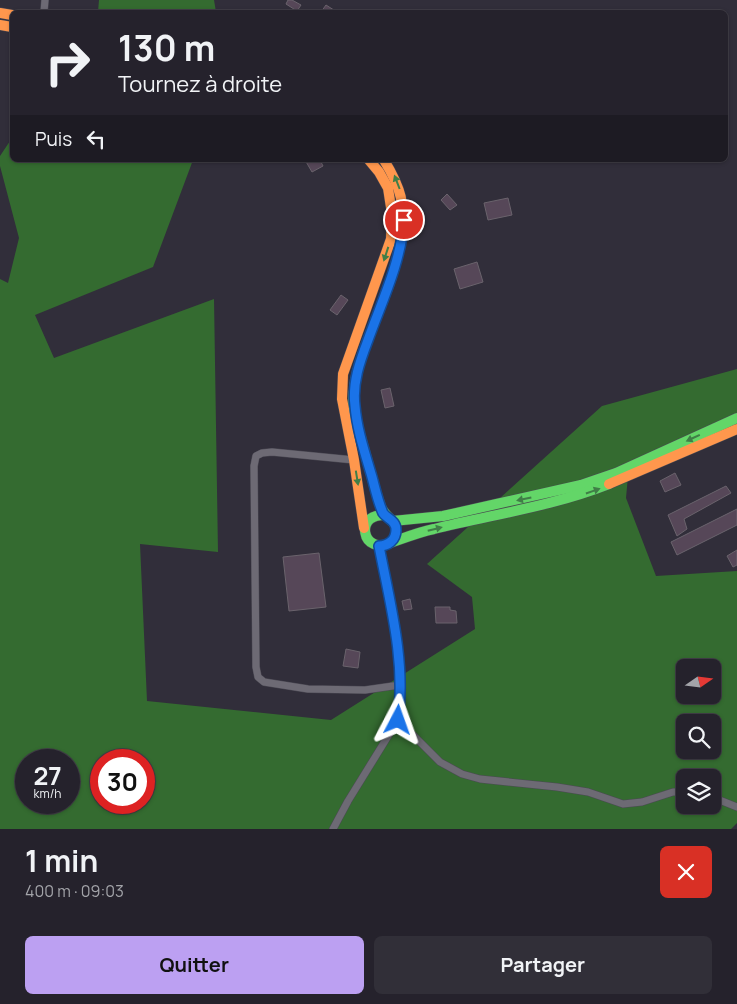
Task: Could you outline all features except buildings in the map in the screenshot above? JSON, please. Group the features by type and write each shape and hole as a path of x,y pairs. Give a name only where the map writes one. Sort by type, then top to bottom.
{"street":[{"path":"371,162 388,188 392,214 391,239 343,374 342,399 366,538 374,545 384,545 432,529 525,510 576,497 634,475 737,429"},
{"path":"384,545 393,540 396,530 388,518 360,437 354,405 355,379 359,365 403,238 404,220 399,185 392,170 386,162"},
{"path":"364,528 369,519 374,516 388,518 443,516 581,485 616,473 737,418"},
{"path":"354,460 272,452 256,456 254,466 256,667 258,677 264,682 308,689 366,690 400,685"},
{"path":"333,829 398,720 400,685 397,644 384,545"},
{"path":"398,720 440,762 462,774 480,779 588,792 623,804 642,802 676,792"},
{"path":"721,800 737,806"}],"green space":[{"path":"99,0 214,0 216,10 98,10"},
{"path":"10,141 10,162 192,162 153,267 35,315 54,358 214,299 218,552 140,544 147,701 331,720 475,629 472,597 427,564 602,406 737,369 737,418 629,465 626,498 656,576 737,571 737,823 731,829 0,829 0,279 8,283 19,238 0,166 0,156"}],"traffic: fast":[{"path":"384,515 377,516 367,522 365,533 374,544 386,545 390,543 395,537 396,528 382,510 357,423 353,398 358,368 393,273 401,237"},
{"path":"393,521 443,516 581,485 616,473 737,418"},
{"path":"390,543 428,530 565,499 609,484"}],"traffic: slow":[{"path":"0,13 10,15"},
{"path":"0,25 10,27"},
{"path":"364,528 354,460 342,399 343,374 391,239 392,214 388,188 371,162"},
{"path":"385,162 395,179 401,197 403,215 401,237"},
{"path":"609,484 737,429"}],"route":[{"path":"398,720 400,704 397,644 379,546 389,544 393,540 396,530 393,521 384,515 376,492 360,437 354,405 355,379 397,260 403,238 404,220"}]}
